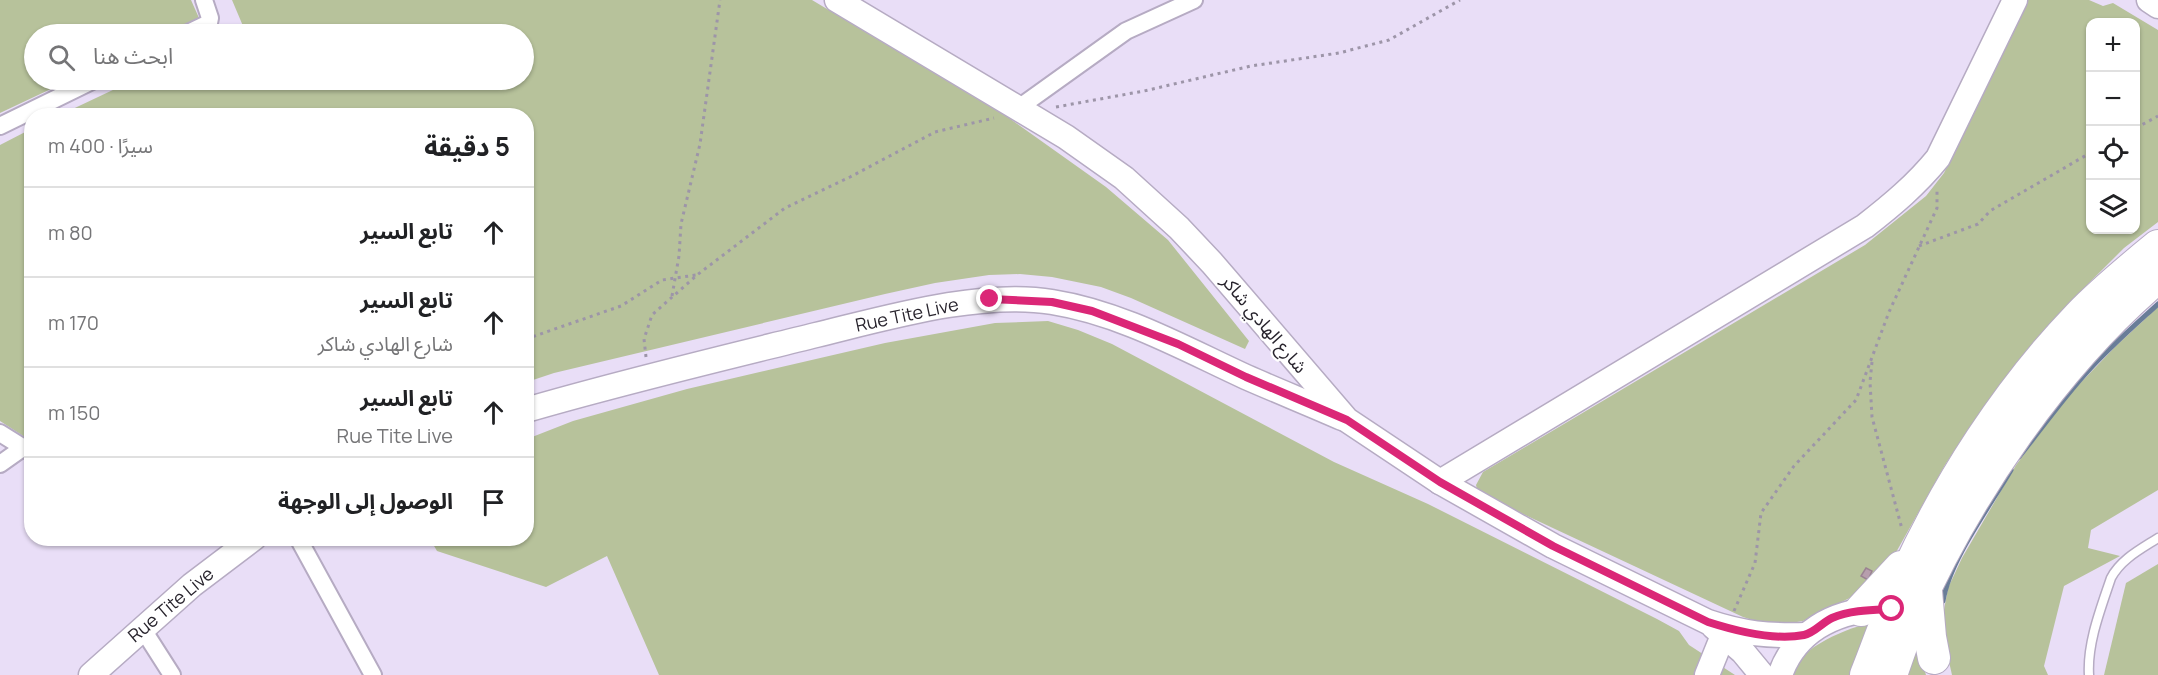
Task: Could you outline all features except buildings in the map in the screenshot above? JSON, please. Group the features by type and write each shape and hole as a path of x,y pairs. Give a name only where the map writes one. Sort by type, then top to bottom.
{"highway":[{"path":"1891,675 1902,613 1904,578 1945,500 1983,437 2030,374 2080,315 2158,246"},
{"path":"1866,675 1902,613 1926,587 2002,454 2100,330 2158,277"},
{"path":"1861,610 1920,547"},
{"path":"1926,587 1935,667"}],"street":[{"path":"204,0 210,18 207,24"},
{"name":"شارع الهادي شاكر","path":"837,0 1097,157 1147,197 1212,263 1347,420 1440,482 1553,546 1719,628"},
{"path":"1019,110 1126,31 1194,0"},
{"path":"1440,482 1865,226 1898,201 1920,180 1938,158 2015,0"},
{"path":"2149,0 2158,6"},
{"path":"37,108 74,90"},
{"path":"0,126 24,114"},
{"name":"Rue Tite Live","path":"534,408 650,375 902,315 990,299 1025,299 1052,302 1092,311 1124,322 1347,420"},
{"path":"0,433 24,448"},
{"path":"0,464 24,452"},
{"name":"Rue Tite Live","path":"92,675 192,585 243,546"},
{"path":"302,546 373,675"},
{"path":"1780,675 1791,652 1806,635 1831,618 1861,610 1902,613 1925,635 1935,667"},
{"path":"142,628 172,675"},
{"path":"1719,628 1767,636 1806,635"},
{"path":"1707,675 1719,628"},
{"path":"1719,628 1762,675"}],"lane":[{"path":"2089,675 2088,665 2093,639 2111,578 2116,569 2132,555 2158,538"}],"path":[{"path":"671,298 679,256 681,224 700,144 720,0"},
{"path":"650,375 644,339 652,315 697,275 785,208 935,132 1019,110 1144,91 1251,66 1339,53 1389,40 1460,0"},
{"path":"2140,126 2158,116"},
{"path":"1919,246 1978,224 1990,211 2086,156"},
{"path":"1719,628 1755,563 1761,513 1794,466 1856,400 1889,312 1936,208 1938,158"},
{"path":"534,336 621,306 662,280 697,275"},
{"path":"1872,358 1870,382 1872,417 1905,538 1920,547"}],"green space":[{"path":"0,0 191,0 199,18 186,24 24,24 24,90 49,90 0,113"},
{"path":"232,0 812,0 1009,118 1106,187 1168,240 1249,341 1245,349 1101,287 1052,277 1020,274 989,275 935,283 885,294 534,380 534,108 75,108 113,90 534,90 534,24 242,24"},
{"path":"2028,0 2089,0 2103,6 2113,3 2138,18 2086,18 2086,234 2140,234 2140,19 2158,30 2158,222 2124,248 2069,303 2018,361 1945,465 1885,572 1872,587 1803,621 1771,626 1743,617 1478,493 1476,485 1483,472 1865,245 1926,196 1944,173"},
{"path":"24,133 24,436 0,421 0,145"},
{"path":"2158,307 2158,490 2091,530 2088,548 2120,556 2064,586 2044,666 2048,675 1952,675 1941,626 1948,588 1962,558 2016,465 2067,397"},
{"path":"1048,321 1112,344 1334,462 1428,504 1657,619 1679,631 1689,645 1735,675 659,675 607,556 546,587 437,551 434,546 534,546 534,436 573,421 687,389 885,343 995,323"},
{"path":"2158,564 2158,675 2104,675 2126,583"},
{"path":"1875,621 1915,639 1926,675 1790,675 1796,664 1814,647 1839,634"}],"waterway":[{"path":"2019,457 2088,371 2158,304"},
{"path":"1943,601 1953,568 1971,534 2011,470"}],"route":[{"path":"990,299 1052,302 1092,311 1178,344 1246,377 1347,420 1440,482 1553,546 1708,622 1767,636 1806,635 1831,618 1861,610 1892,609"}]}
